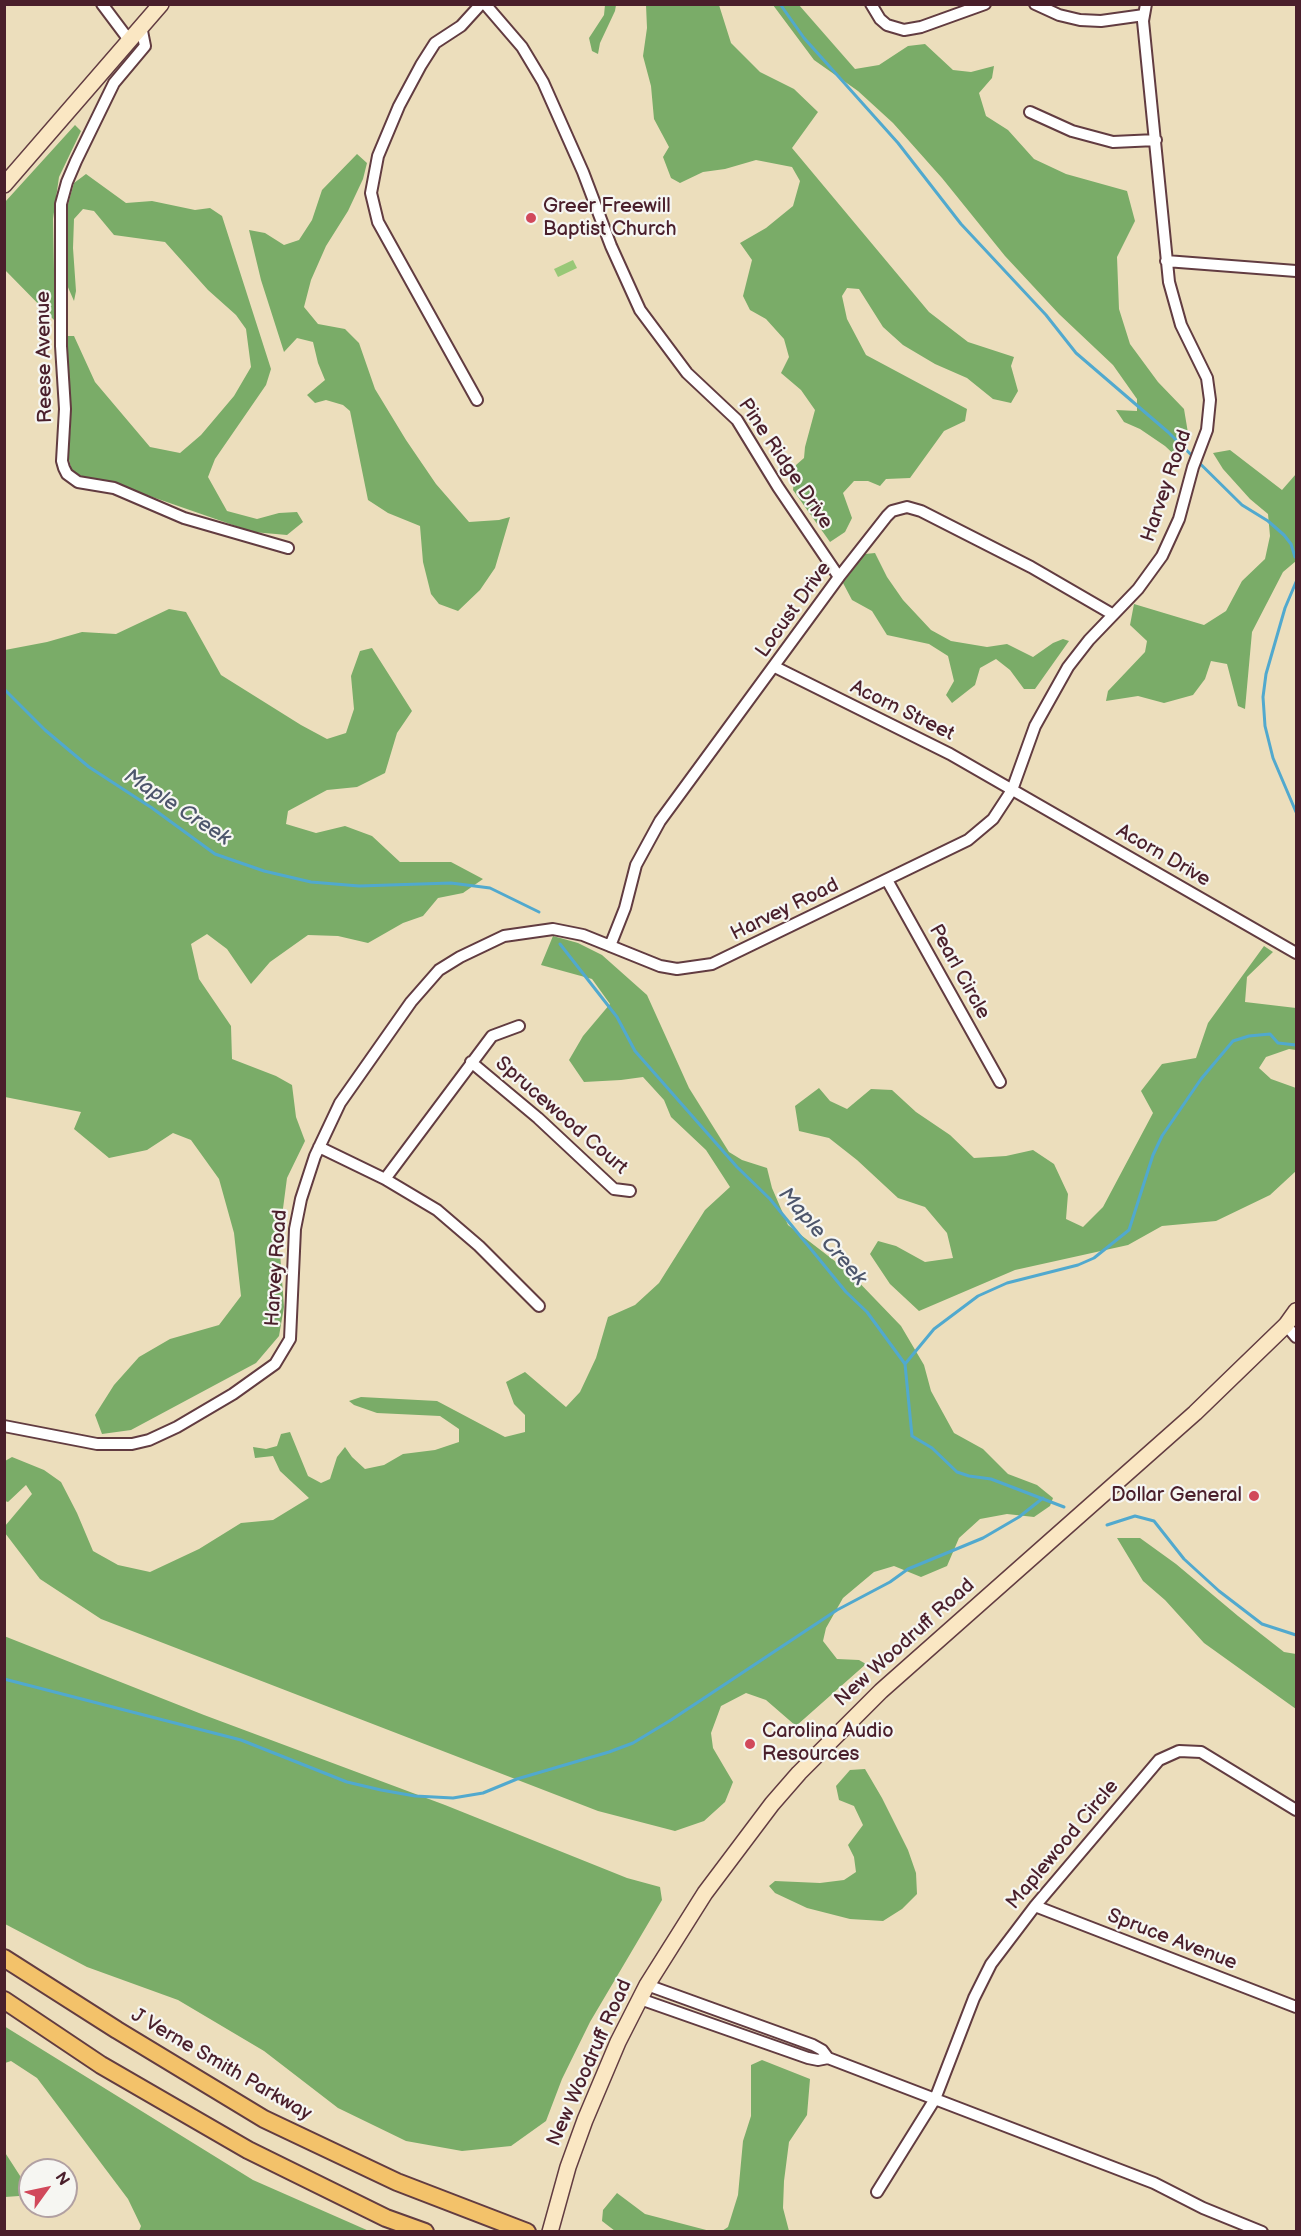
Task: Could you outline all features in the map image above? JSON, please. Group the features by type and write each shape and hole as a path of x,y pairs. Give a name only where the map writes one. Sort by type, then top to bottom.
{"main road":[{"path":"4,185 161,4"},
{"name":"New Woodruff Road","path":"550,2232 568,2167 585,2120 610,2061 647,1985 729,1859 799,1773 881,1691 1195,1413 1293,1322"},
{"name":"J Verne Smith Parkway","path":"4,1958 117,2030 264,2118 397,2182 527,2232"},
{"path":"4,2000 101,2065 248,2150 386,2218 424,2232"}],"street":[{"path":"102,4 129,40"},
{"path":"477,400 378,222 371,193 378,156 399,106 421,65 435,43 461,26 483,4"},
{"name":"Pine Ridge Drive","path":"483,4 522,47 543,82 584,172 611,246 640,310 687,373 737,420 778,487 840,577"},
{"path":"871,4 880,19 887,25 904,30 921,27 985,4"},
{"path":"1035,4 1059,15 1080,20 1101,21 1145,10"},
{"name":"Harvey Road","path":"4,1425 96,1444 132,1444 149,1440 177,1427 233,1394 275,1364 290,1339 295,1229 304,1189 319,1147 340,1103 411,1002 439,970 482,945 504,936 553,930 583,935 660,966 677,969 712,964 968,840 982,831 993,819 1012,790 1030,736 1050,695 1068,667 1112,614 1138,589 1162,556 1179,519 1209,415 1209,386 1202,364 1189,341 1175,307 1166,261 1145,10"},
{"name":"Reese Avenue","path":"141,26 145,46 114,83 76,161 61,204 61,346 65,409 62,461 67,474 78,482 114,488 184,518 288,548"},
{"path":"1030,112 1072,131 1113,142 1156,140"},
{"path":"1166,261 1296,271"},
{"name":"Locust Drive","path":"610,946 625,908 636,865 651,835 840,577 887,516 899,508 914,508 1031,567 1112,614"},
{"name":"Acorn Street","path":"775,667 950,754 1012,790"},
{"name":"Acorn Drive","path":"1012,790 1296,953"},
{"name":"Pearl Circle","path":"887,880 1000,1082"},
{"path":"385,1179 492,1036 519,1026"},
{"name":"Sprucewood Court","path":"471,1062 538,1118 614,1189 630,1191"},
{"path":"319,1147 385,1179 438,1210 479,1246 539,1306"},
{"name":"Maplewood Circle","path":"877,2192 935,2099 981,1981 1010,1937 1151,1768 1169,1754 1179,1751 1201,1752 1296,1810"},
{"name":"Spruce Avenue","path":"1035,1906 1296,2007"},
{"path":"647,1985 813,2045 822,2050 828,2058 1154,2183 1203,2208 1262,2232"},
{"path":"640,2000 808,2058 818,2060 828,2058"}],"green space":[{"path":"605,5 616,5 600,43 598,54 592,51 589,38 604,15"},
{"path":"646,5 719,5 731,43 760,72 794,89 818,112 792,148 929,312 968,342 1014,357 1011,366 1018,391 1011,403 993,399 967,378 935,364 903,345 883,327 859,289 847,288 842,296 847,319 866,355 967,409 965,421 944,431 910,478 886,479 880,486 868,481 854,481 843,493 852,518 845,532 830,542 793,490 796,465 804,458 815,410 801,390 781,373 789,357 784,339 766,319 750,310 743,296 752,260 740,243 766,228 793,206 800,181 792,167 756,160 725,169 703,172 680,183 671,178 663,157 669,147 654,119 651,86 643,56 647,28"},
{"path":"773,5 799,5 855,69 879,65 908,46 925,44 953,70 971,72 994,66 992,78 979,93 986,116 1008,130 1034,159 1066,174 1127,191 1135,221 1117,257 1119,309 1130,344 1158,382 1184,409 1188,433 1181,461 1165,446 1140,429 1124,422 1116,410 1137,411 1137,399 1113,365 1059,314 1005,256 942,178 893,123 858,91 814,60"},
{"path":"75,125 81,131 59,177 53,219 55,321 5,270 5,202"},
{"path":"357,154 367,163 363,179 348,211 326,246 311,280 304,307 318,324 345,329 359,343 375,389 406,440 436,484 469,522 510,517 495,568 480,590 458,611 439,604 431,594 423,562 420,526 388,513 368,500 350,411 343,405 326,400 315,403 307,395 325,380 313,342 297,338 284,352 261,280 249,230 265,233 284,245 299,240 312,220 322,190"},
{"path":"86,174 126,203 152,201 195,210 210,208 222,216 271,369 266,385 215,459 208,477 227,511 257,519 279,513 297,512 303,522 287,535 253,532 112,483 90,480 72,472 68,455 71,422 65,347 67,336 74,336 95,382 150,447 180,453 201,435 234,396 251,367 246,329 236,315 208,290 165,242 114,235 94,211 83,209 74,219 73,248 76,291 74,301 67,285 67,208 74,183"},
{"path":"573,260 577,268 558,277 554,269"},
{"path":"1230,450 1282,490 1296,474 1296,561 1283,572 1252,632 1245,709 1238,706 1227,664 1211,661 1205,679 1193,695 1164,703 1138,696 1106,701 1108,691 1145,652 1147,641 1130,625 1134,604 1204,625 1226,611 1242,581 1265,559 1270,536 1268,514 1250,499 1223,469 1213,453"},
{"path":"875,553 887,577 903,600 931,630 951,641 987,647 1007,644 1033,657 1053,643 1063,639 1069,641 1035,689 1024,689 1010,670 996,659 980,668 975,685 952,703 946,695 954,681 948,656 929,644 887,635 872,611 852,600 843,583 865,554"},
{"path":"169,609 186,612 221,675 327,739 346,733 354,709 351,676 360,651 372,648 412,711 397,733 385,773 357,787 327,790 288,811 286,824 316,833 345,826 372,836 400,862 451,862 483,879 463,893 438,898 423,916 403,923 368,943 338,936 308,935 270,962 251,984 227,949 207,934 191,944 199,979 231,1026 232,1059 276,1076 292,1085 296,1117 305,1141 287,1178 279,1239 284,1307 279,1336 256,1363 131,1430 102,1434 95,1415 114,1385 139,1357 170,1339 219,1325 241,1296 234,1233 219,1179 191,1140 173,1133 147,1150 109,1158 74,1129 81,1112 5,1097 5,650 82,632 116,634"},
{"path":"553,936 578,943 602,955 647,995 689,1088 729,1152 742,1160 767,1168 772,1188 788,1225 849,1272 901,1326 924,1365 931,1391 954,1433 983,1449 1008,1474 1037,1485 1053,1498 1050,1506 1034,1517 1007,1514 980,1519 959,1538 947,1566 921,1577 894,1566 874,1572 843,1598 826,1628 823,1641 837,1659 859,1660 866,1664 796,1726 766,1700 746,1693 721,1706 711,1733 713,1748 733,1782 725,1802 704,1821 675,1831 598,1811 101,1619 40,1579 5,1533 5,1526 32,1494 26,1485 8,1502 5,1501 5,1461 12,1457 44,1470 61,1482 93,1551 118,1565 150,1572 199,1549 241,1523 273,1520 309,1498 280,1471 273,1456 255,1458 253,1447 266,1449 277,1446 281,1434 290,1432 308,1476 321,1483 330,1479 337,1457 345,1447 365,1469 384,1465 403,1454 435,1450 459,1442 459,1429 440,1416 377,1413 349,1401 361,1397 437,1401 505,1437 525,1432 525,1415 514,1404 506,1382 525,1372 566,1407 580,1392 596,1358 608,1317 635,1305 659,1283 705,1210 730,1187 706,1150 671,1117 664,1100 643,1077 584,1082 569,1060 583,1036 610,1004 592,979 541,965"},
{"path":"1264,946 1273,952 1247,977 1245,1002 1296,1008 1296,1050 1289,1049 1266,1057 1259,1068 1271,1079 1296,1088 1296,1171 1270,1195 1216,1221 1162,1226 1128,1245 1015,1270 919,1311 890,1284 870,1254 878,1241 896,1246 925,1262 953,1258 947,1233 925,1207 898,1198 829,1138 799,1131 795,1106 819,1088 830,1101 847,1109 871,1089 892,1090 916,1112 950,1135 974,1158 1006,1156 1033,1150 1054,1164 1068,1194 1066,1219 1083,1227 1103,1207 1153,1113 1141,1091 1162,1064 1196,1058 1208,1023"},
{"path":"1117,1538 1140,1538 1176,1564 1284,1652 1296,1654 1296,1709 1204,1643 1165,1600 1143,1581"},
{"path":"4,1636 204,1715 445,1805 627,1878 660,1887 662,1900 590,2022 562,2079 546,2121 511,2146 462,2151 406,2141 338,2108 264,2051 178,2000 87,1967 5,1924"},
{"path":"865,1769 908,1850 916,1873 917,1894 902,1909 883,1921 850,1919 807,1908 775,1893 769,1886 775,1881 820,1883 844,1880 856,1872 854,1857 848,1845 863,1825 854,1806 839,1800 836,1786 850,1770"},
{"path":"4,2026 253,2180 369,2231 139,2231 141,2226 128,2199 37,2078 11,2061 5,2063"},
{"path":"762,2060 810,2079 807,2115 789,2142 783,2208 789,2231 722,2231 728,2227 738,2195 743,2141 751,2116 751,2065"},
{"path":"4,2151 18,2173 18,2196 5,2197"},
{"path":"617,2193 645,2214 710,2231 615,2231 602,2221 603,2210"}],"waterway":[{"path":"780,4 804,38 898,143 961,224 1046,315 1076,353 1168,432 1242,505 1268,521 1284,535 1291,544 1295,557"},
{"path":"1296,582 1285,608 1266,674 1263,697 1265,726 1273,758 1296,812"},
{"name":"Maple Creek","path":"4,689 45,730 89,767 152,808 215,854 264,871 311,882 359,886 451,883 490,888 539,912"},
{"name":"Maple Creek","path":"560,944 617,1017 635,1051 737,1167 770,1199 846,1292 867,1312 905,1364 912,1436 932,1448 957,1472 991,1479 1064,1507"},
{"path":"905,1364 934,1329 978,1296 1007,1283 1078,1265 1094,1258 1129,1230 1153,1155 1162,1136 1201,1079 1233,1041 1249,1036 1270,1034 1278,1043 1296,1045"},
{"path":"4,1679 241,1740 347,1782 415,1796 453,1798 483,1793 517,1779 633,1743 837,1610 890,1582 908,1569 983,1538 1019,1517 1043,1498"},
{"name":"Maple Creek","path":"1107,1525 1135,1516 1154,1521 1184,1559 1219,1591 1262,1624 1296,1635"}],"place":[{"name":"Greer Freewill Baptist Church","path":"531,218"},
{"name":"Dollar General","path":"1254,1496"},
{"name":"Carolina Audio Resources","path":"750,1744"}]}
